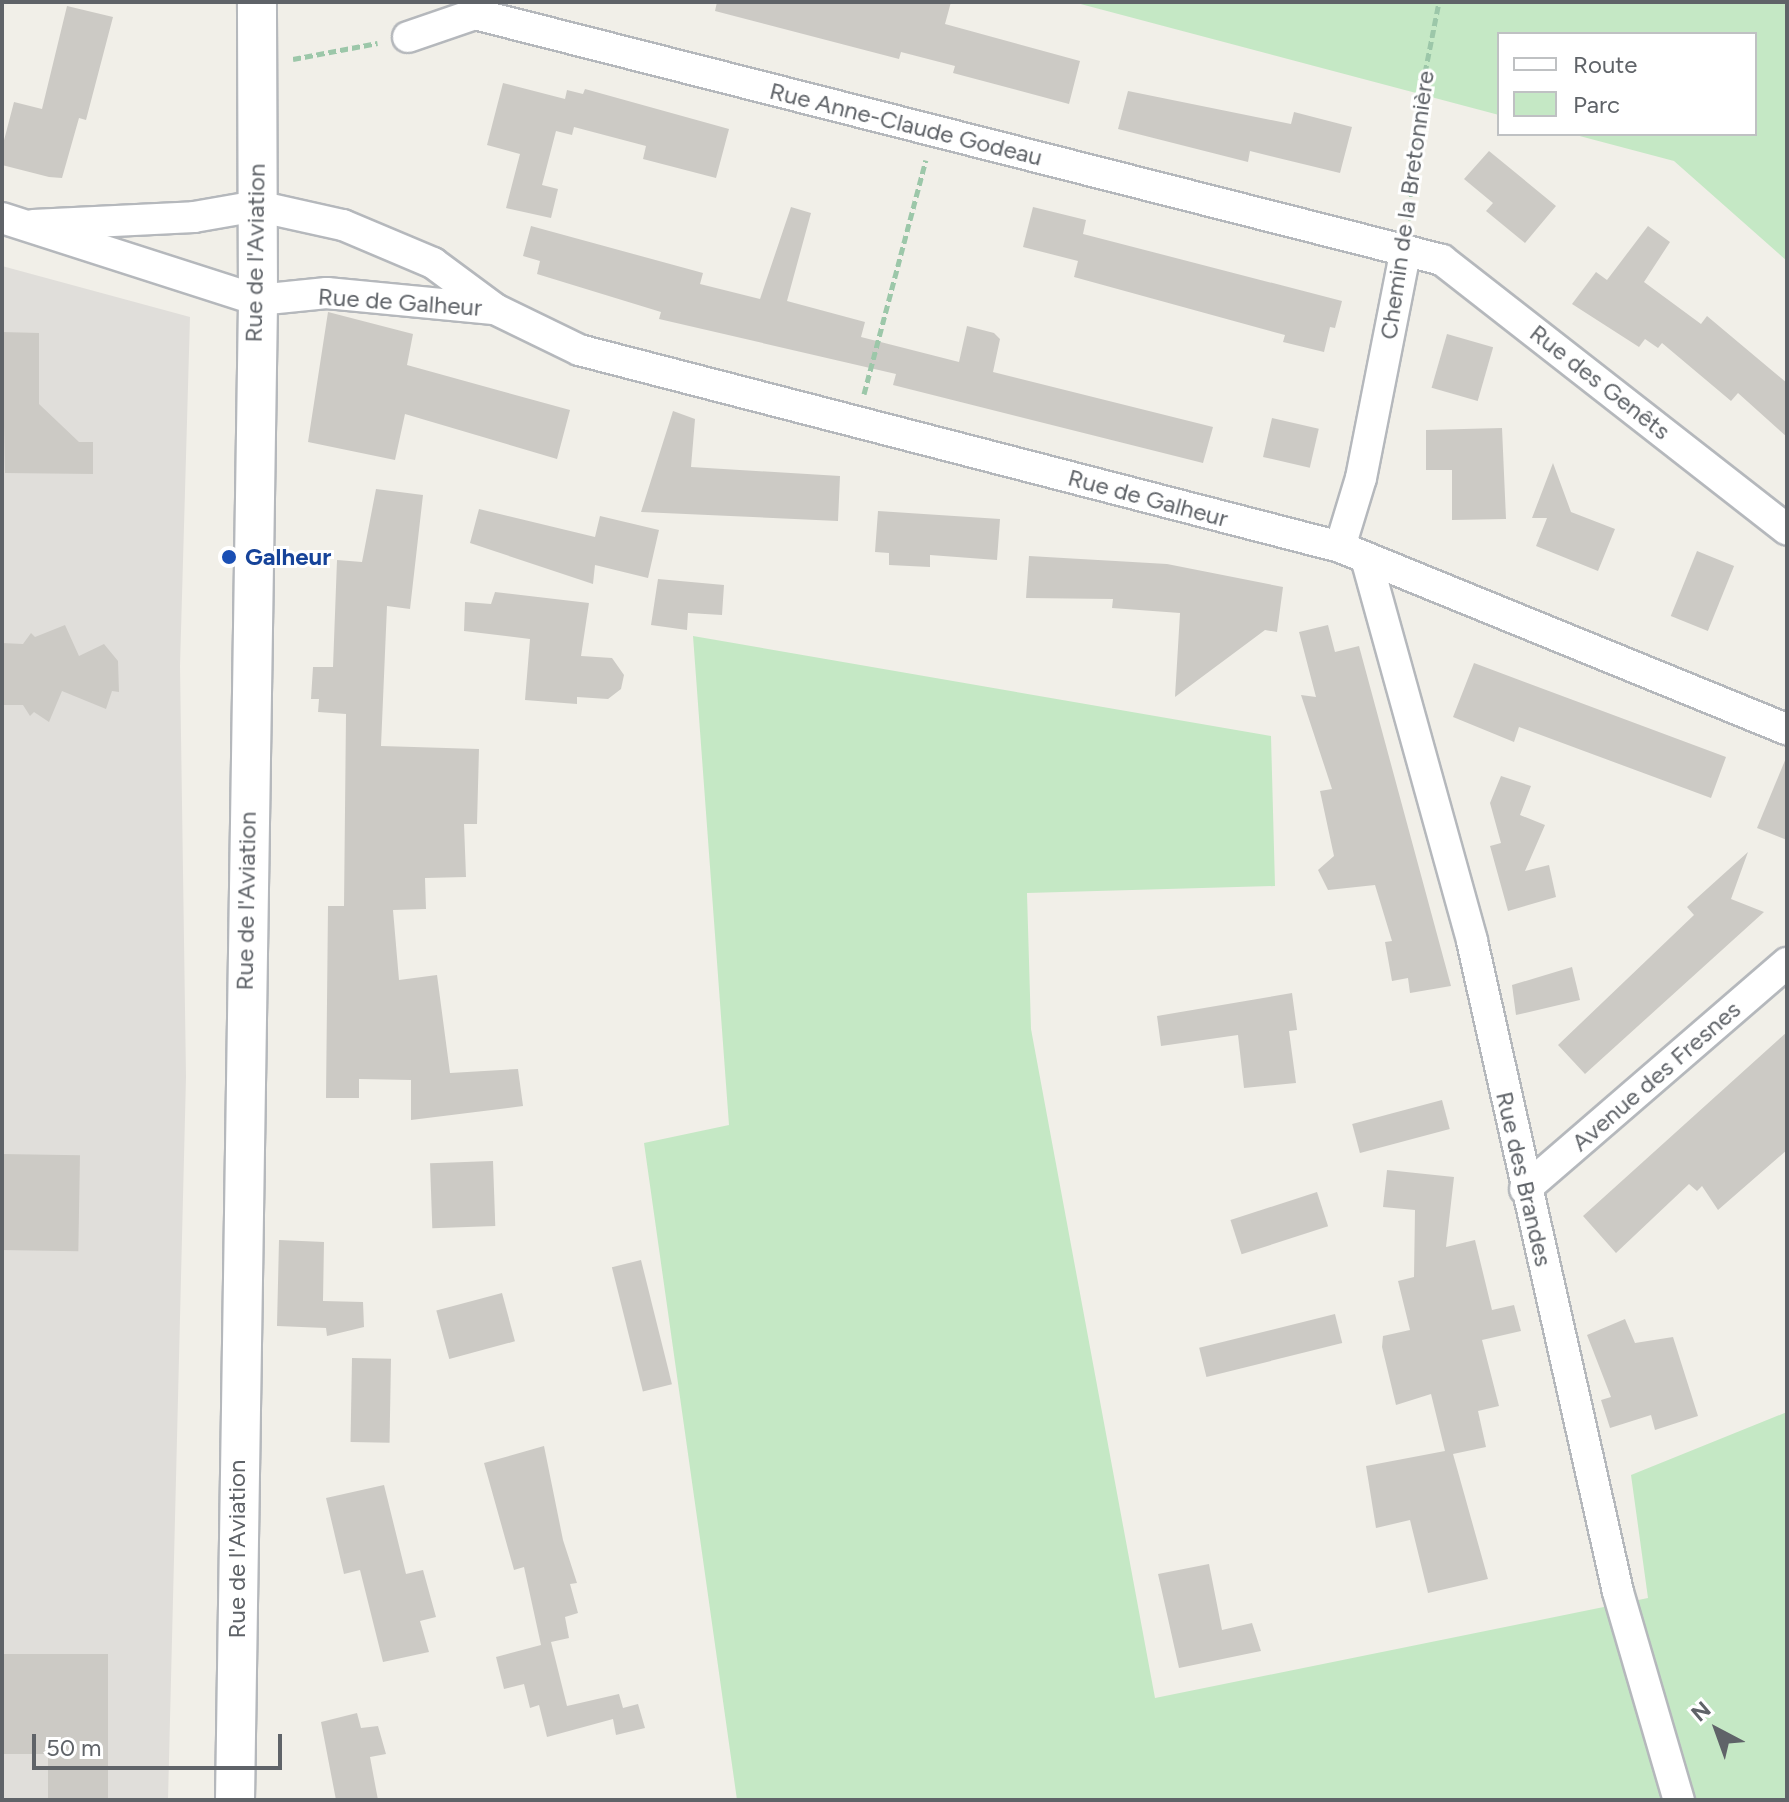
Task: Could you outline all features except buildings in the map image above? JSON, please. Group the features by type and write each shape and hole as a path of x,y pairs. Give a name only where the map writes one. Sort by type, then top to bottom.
{"street":[{"name":"Rue de l'Aviation","path":"235,1800 258,300 257,2"},
{"name":"Rue Anne-Claude Godeau","path":"408,37 475,14 1405,253"},
{"path":"33,225 194,217 257,206"},
{"name":"Rue de Galheur","path":"257,206 343,225 433,263 495,309 579,350 858,418 1353,553 1787,729"},
{"path":"2,218 33,225 258,300"},
{"name":"Rue des Genêts","path":"1405,253 1442,260 1787,530"},
{"name":"Chemin de la Bretonnière","path":"1353,553 1361,478 1405,253"},
{"name":"Rue de Galheur","path":"258,300 327,293 495,309"},
{"name":"Rue des Brandes","path":"1353,553 1472,941 1525,1189 1618,1592 1679,1800"},
{"name":"Avenue des Fresnes","path":"1525,1189 1787,963"}],"path":[{"name":"Chemin de la Bretonnière","path":"1405,253 1418,108 1439,2"},
{"path":"257,66 408,37"},
{"path":"858,418 933,131"}],"shaded area":[{"path":"2,266 190,317 180,666 186,1077 168,1800 2,1800"}],"green space":[{"path":"1073,2 1787,2 1787,261 1674,161 1580,136 1757,136 1757,32 1497,32 1497,114"},
{"path":"693,636 1271,736 1275,886 1027,893 1031,1029 1155,1698 1648,1598 1631,1475 1787,1412 1787,1800 737,1800 644,1143 729,1125"}],"place":[{"name":"Galheur","path":"229,557"}]}
